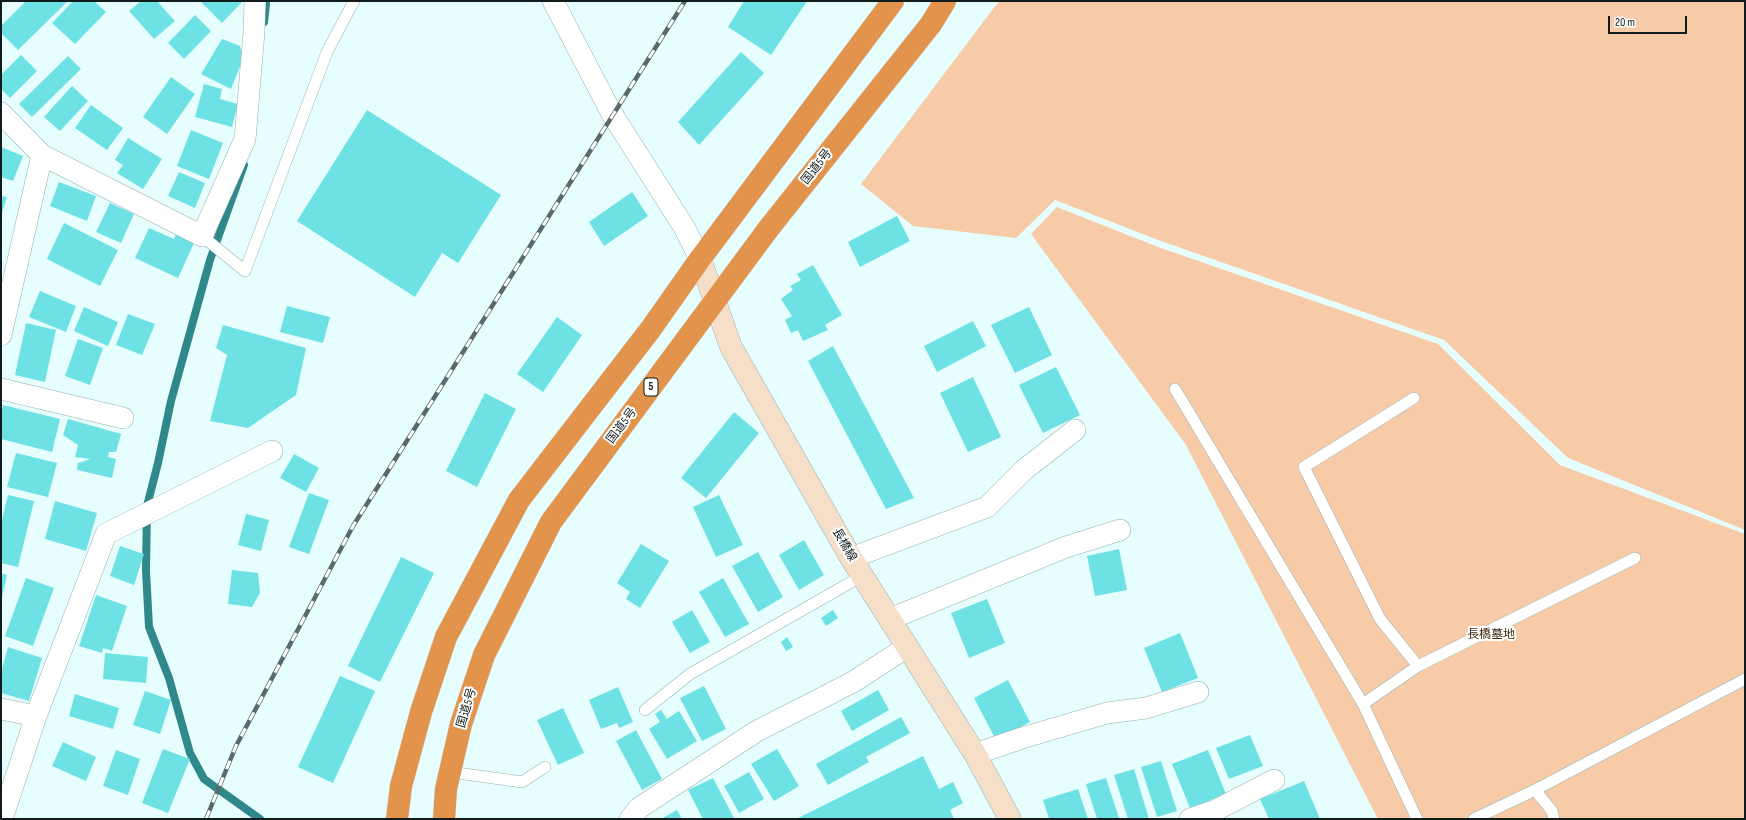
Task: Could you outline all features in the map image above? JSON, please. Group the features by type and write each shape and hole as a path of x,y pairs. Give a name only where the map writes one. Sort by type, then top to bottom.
{"highway":[{"path":"397,819 401,786 421,712 446,637 519,500 650,330 700,259 893,1"},
{"name":"国道5号","path":"444,819 446,789 461,724 484,655 550,522 769,228 931,24 946,1"}],"street":[{"path":"1,113 42,155 202,236 245,139 254,32 255,1"},
{"path":"553,1 612,114 684,227 700,259"},
{"path":"1,335 42,155"},
{"name":"長橋線","path":"700,259 731,347 857,567 975,754 1010,819"},
{"path":"1,389 123,418"},
{"path":"857,567 987,507 1024,470 1075,430"},
{"path":"2,819 36,716 106,534 272,451"},
{"path":"890,619 1066,547 1120,530"},
{"path":"630,819 639,808 757,731 854,682 907,648"},
{"path":"975,754 1022,738 1107,713 1146,708 1198,692"},
{"path":"1,709 36,716"},
{"path":"1190,819 1214,811 1274,780"}],"lane":[{"path":"202,236 245,271 327,52 354,1"},
{"path":"1175,389 1362,704 1417,819"},
{"path":"1414,398 1304,467 1380,619 1418,666"},
{"path":"1362,704 1418,666 1635,558"},
{"path":"645,710 690,674 857,567"},
{"path":"1474,819 1536,790 1745,679"},
{"path":"450,772 522,782 545,767"},
{"path":"1536,790 1552,811 1554,819"}],"green space":[{"path":"999,1 1745,1 1745,530 1568,458 1444,340 1161,241 1055,200 1016,238 913,226 861,184"},
{"name":"長橋墓地","path":"1057,207 1158,247 1438,344 1560,465 1745,534 1745,819 1378,819 1186,445 1031,234"}],"building":[{"path":"26,1 68,1 18,50 1,33 1,26"},
{"path":"73,1 94,1 106,12 75,44 52,23"},
{"path":"141,1 157,1 175,21 154,39 129,11"},
{"path":"200,1 243,1 222,23"},
{"path":"744,1 807,1 771,55 728,27"},
{"path":"195,15 211,31 184,59 168,43"},
{"path":"222,39 240,46 243,59 231,89 201,74"},
{"path":"741,52 764,73 699,145 678,122"},
{"path":"21,55 37,71 10,98 1,89 1,75"},
{"path":"68,56 81,69 32,117 19,104"},
{"path":"171,77 195,94 167,134 143,117"},
{"path":"204,84 222,89 220,99 238,104 232,127 195,117"},
{"path":"72,86 88,101 60,131 44,117"},
{"path":"91,105 123,128 107,150 75,128"},
{"path":"367,110 501,195 458,263 442,253 415,297 297,221"},
{"path":"191,130 223,143 209,179 177,166"},
{"path":"128,138 162,159 143,189 117,173 123,165 115,160"},
{"path":"1,147 23,156 13,181 1,177"},
{"path":"179,172 205,183 195,208 168,196"},
{"path":"59,182 96,196 87,221 50,206"},
{"path":"632,192 648,216 604,246 589,222"},
{"path":"1,196 7,197 1,216"},
{"path":"110,203 134,214 121,243 96,232"},
{"path":"897,216 910,241 860,267 848,242"},
{"path":"64,223 118,250 100,286 47,259"},
{"path":"149,228 174,239 176,234 194,243 178,278 135,258"},
{"path":"813,265 842,315 825,325 828,330 803,341 798,330 791,333 785,320 792,316 781,299 793,290 790,286 801,280 797,274"},
{"path":"40,291 76,306 66,332 29,317"},
{"path":"287,306 330,317 323,343 280,332"},
{"path":"84,307 118,322 108,346 74,331"},
{"path":"1029,307 1052,355 1015,373 991,325"},
{"path":"128,314 155,324 142,355 116,345"},
{"path":"557,317 582,335 543,392 517,374"},
{"path":"973,321 986,346 937,372 924,346"},
{"path":"26,323 56,330 45,382 15,375"},
{"path":"223,325 306,348 296,395 248,428 210,421 227,355 216,348"},
{"path":"78,339 103,348 90,385 65,376"},
{"path":"833,346 914,498 886,509 808,361"},
{"path":"1056,367 1080,415 1043,433 1019,385"},
{"path":"973,377 1001,437 968,452 940,393"},
{"path":"485,393 516,409 477,487 446,471"},
{"path":"3,405 60,419 52,452 1,439 1,414"},
{"path":"734,412 759,433 706,498 681,478"},
{"path":"68,419 121,434 116,452 109,452 108,457 116,459 112,478 77,470 78,463 91,459 75,457 78,445 63,435"},
{"path":"16,453 57,463 48,497 7,487"},
{"path":"294,454 319,468 306,492 280,478"},
{"path":"309,493 329,500 309,554 289,547"},
{"path":"8,495 34,501 18,567 1,563 1,523"},
{"path":"719,495 743,545 716,557 693,507"},
{"path":"55,501 97,513 86,551 45,539"},
{"path":"246,514 269,520 261,551 238,545"},
{"path":"804,540 824,575 799,590 779,555"},
{"path":"641,544 669,561 640,608 626,599 630,592 617,583"},
{"path":"120,546 144,554 134,585 110,576"},
{"path":"1119,549 1127,590 1095,596 1087,556"},
{"path":"758,552 783,597 758,612 732,566"},
{"path":"401,557 434,573 380,682 348,666"},
{"path":"232,570 258,573 260,593 252,607 228,604"},
{"path":"1,573 7,575 2,597 1,597"},
{"path":"26,578 54,588 33,646 5,636"},
{"path":"723,578 749,624 725,637 699,592"},
{"path":"96,595 127,606 112,651 103,648 102,653 79,646"},
{"path":"987,599 1005,643 969,658 951,613"},
{"path":"692,610 710,642 690,653 672,622"},
{"path":"833,610 838,618 826,626 821,618"},
{"path":"1180,633 1198,678 1162,692 1144,648"},
{"path":"787,637 793,647 786,651 781,642"},
{"path":"8,647 42,658 29,701 1,693 1,672"},
{"path":"105,653 148,657 146,683 103,679"},
{"path":"340,676 375,691 333,783 298,767"},
{"path":"1008,680 1030,722 996,740 974,698"},
{"path":"704,686 726,729 702,741 680,698"},
{"path":"618,687 633,722 619,728 617,723 601,729 589,700"},
{"path":"878,690 889,710 852,731 841,711"},
{"path":"145,691 171,700 160,734 133,725"},
{"path":"75,694 119,708 113,729 69,716"},
{"path":"563,708 584,753 558,765 537,720"},
{"path":"661,710 667,719 679,711 697,741 667,759 649,729 660,722 655,714"},
{"path":"901,717 910,733 866,757 869,762 828,785 816,764"},
{"path":"636,730 662,779 642,790 616,741"},
{"path":"1250,735 1263,766 1229,779 1216,748"},
{"path":"63,742 96,757 86,781 52,766"},
{"path":"163,749 190,759 168,813 142,803"},
{"path":"777,749 799,786 774,801 751,764"},
{"path":"116,750 140,759 128,795 103,786"},
{"path":"1208,750 1226,794 1190,808 1172,764"},
{"path":"923,756 939,789 953,782 963,803 950,810 954,819 796,819"},
{"path":"1161,761 1177,811 1157,817 1141,767"},
{"path":"1134,769 1149,819 1128,819 1114,775"},
{"path":"749,772 764,799 739,813 724,786"},
{"path":"713,778 734,818 732,819 703,819 688,790"},
{"path":"1106,778 1119,818 1097,819 1086,784"},
{"path":"1304,781 1320,819 1269,819 1260,799"},
{"path":"1078,789 1088,819 1049,819 1043,800"},
{"path":"677,810 682,819 661,819"}],"waterway":[{"path":"264,22 266,4"},
{"path":"244,165 210,260 171,401 147,506 146,571 149,627 169,678 190,753 204,779 260,819"}],"railway":[{"path":"206,819 236,746 353,526 685,1"}]}
